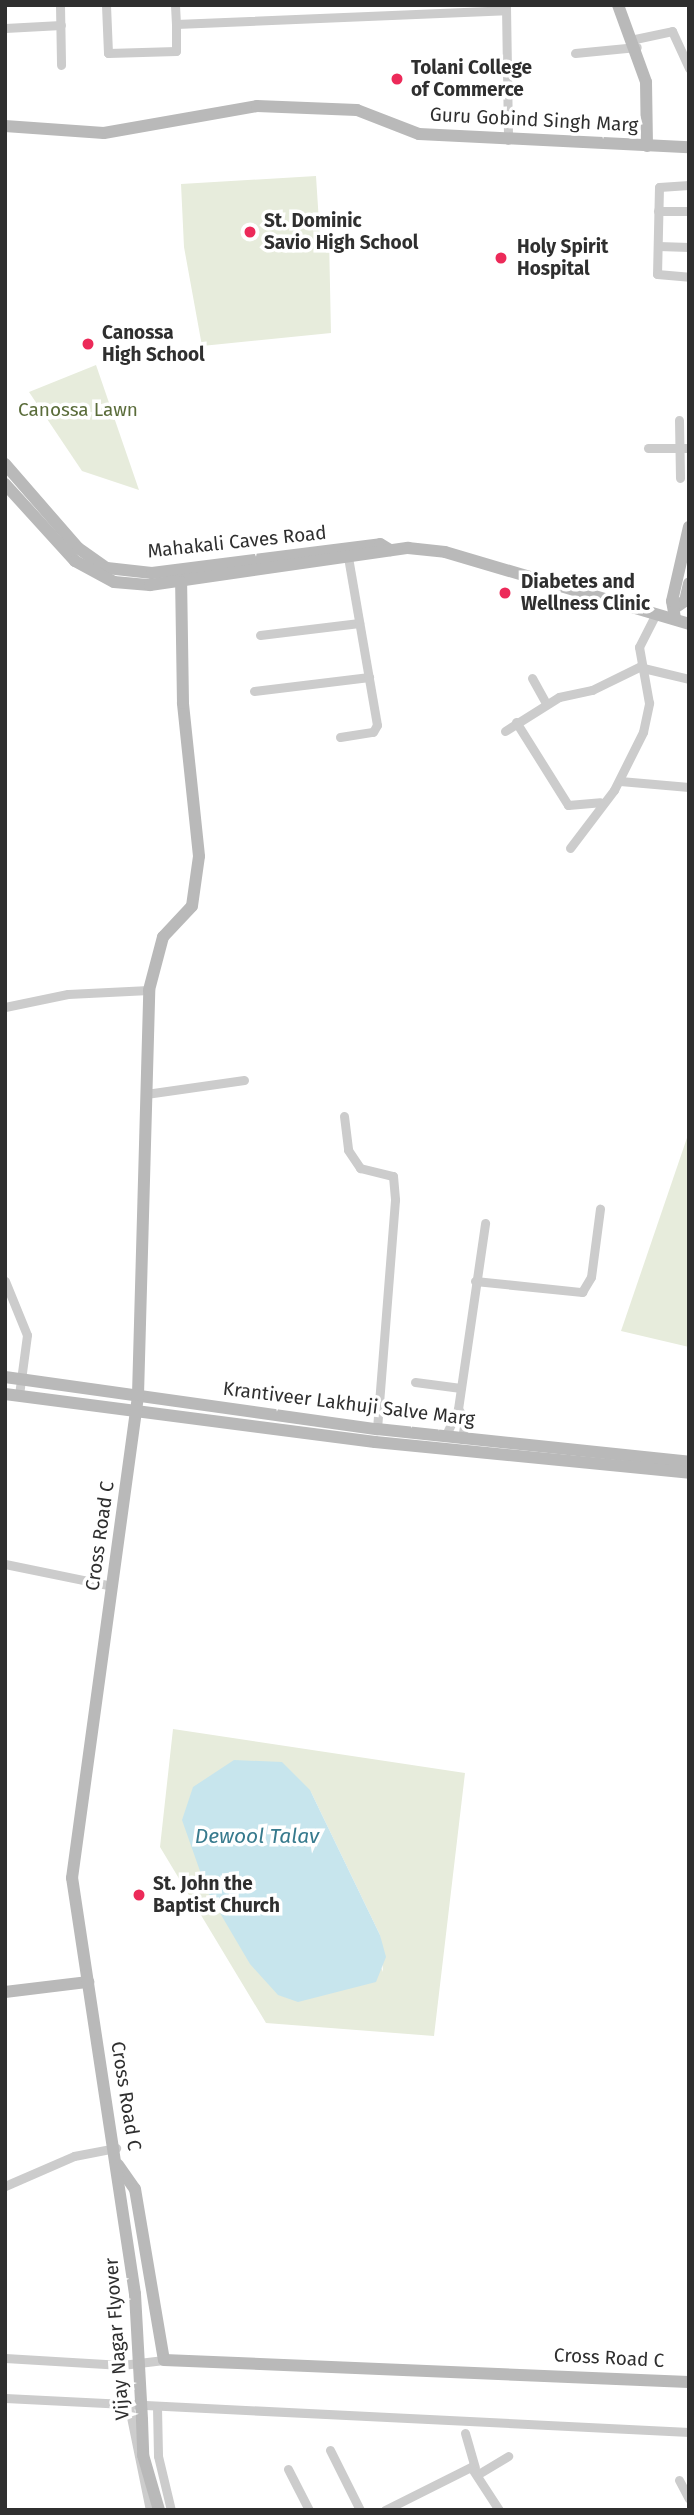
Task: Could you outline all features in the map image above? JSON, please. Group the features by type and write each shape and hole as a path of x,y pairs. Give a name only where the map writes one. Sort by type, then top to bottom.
{"main road":[{"path":"618,5 636,43 646,82 647,146"},
{"name":"Guru Gobind Singh Marg","path":"5,126 104,133 257,106 356,110 419,134 689,147"},
{"name":"Mahakali Caves Road","path":"5,464 78,548 107,568 152,573 348,555"},
{"name":"Mahakali Caves Road","path":"5,484 90,572 114,582 181,582 348,555 380,544 390,550 445,552 656,614 676,612 689,624"},
{"path":"676,612 672,601 689,527"},
{"name":"Cross Road C","path":"181,582 183,703 200,856 192,906 163,937 149,990 138,1395 72,1878 119,2171 135,2189 164,2360 689,2382"},
{"path":"676,612 685,601 689,583"},
{"name":"Krantiveer Lakhuji Salve Marg","path":"5,1377 377,1429 689,1462"},
{"name":"Krantiveer Lakhuji Salve Marg","path":"5,1394 136,1413 689,1473"},
{"path":"5,1992 88,1982"},
{"name":"Vijay Nagar Flyover","path":"119,2171 133,2271 143,2455 159,2510"}],"street":[{"path":"60,5 61,65"},
{"path":"106,5 108,52 176,51 175,5"},
{"path":"176,24 506,8 508,140"},
{"path":"5,28 61,25"},
{"path":"575,53 636,43 673,31 689,68"},
{"path":"689,185 659,186 658,211 658,276 689,277"},
{"path":"658,211 689,211"},
{"path":"658,246 689,247"},
{"path":"679,420 684,448 680,478"},
{"path":"648,448 684,448"},
{"path":"340,737 376,729 348,555"},
{"path":"570,848 600,802 620,781 649,703 639,667 639,647 656,614"},
{"path":"260,635 359,623"},
{"path":"505,731 546,703 639,667 689,679"},
{"path":"254,691 369,677"},
{"path":"532,678 546,703"},
{"path":"516,722 568,805 600,802"},
{"path":"620,781 689,787"},
{"path":"5,1007 68,994 149,990"},
{"path":"146,1094 244,1080"},
{"path":"344,1116 348,1150 360,1168 393,1176 395,1200 377,1429"},
{"path":"475,1281 582,1292 591,1278 600,1209"},
{"path":"445,1437 458,1409 485,1223"},
{"path":"5,1280 27,1335 19,1395"},
{"path":"415,1382 461,1388"},
{"path":"458,1409 465,1419 461,1439"},
{"path":"5,1564 112,1586"},
{"path":"5,2186 74,2156 116,2148"},
{"path":"5,2358 122,2365 164,2360"},
{"path":"5,2398 129,2407 689,2432"},
{"path":"129,2407 150,2510"},
{"path":"157,2407 158,2456 171,2510"},
{"path":"465,2433 477,2470 499,2510"},
{"path":"330,2450 360,2510"},
{"path":"384,2510 508,2456"},
{"path":"288,2469 309,2510"},
{"path":"679,2480 689,2499"}],"green space":[{"path":"316,176 320,238 329,238 331,333 202,346 184,247 181,184"},
{"name":"Canossa Lawn","path":"96,365 139,490 82,471 29,392"},
{"path":"689,1132 689,1347 621,1331"},
{"path":"173,1729 465,1773 434,2036 266,2023 160,1847","holes":["310,1790 380,1935 383,1972"]}],"water":[{"name":"Dewool Talav","path":"234,1760 282,1762 310,1790 380,1935 386,1957 376,1982 298,2002 278,1995 250,1964 207,1891 182,1820 193,1787"}],"place":[{"name":"Tolani College of Commerce","path":"397,79"},
{"name":"St. Dominic Savio High School","path":"250,232"},
{"name":"Holy Spirit Hospital","path":"501,258"},
{"name":"Canossa High School","path":"88,344"},
{"name":"Diabetes and Wellness Clinic","path":"505,593"},
{"name":"St. John the Baptist Church","path":"139,1895"}]}
